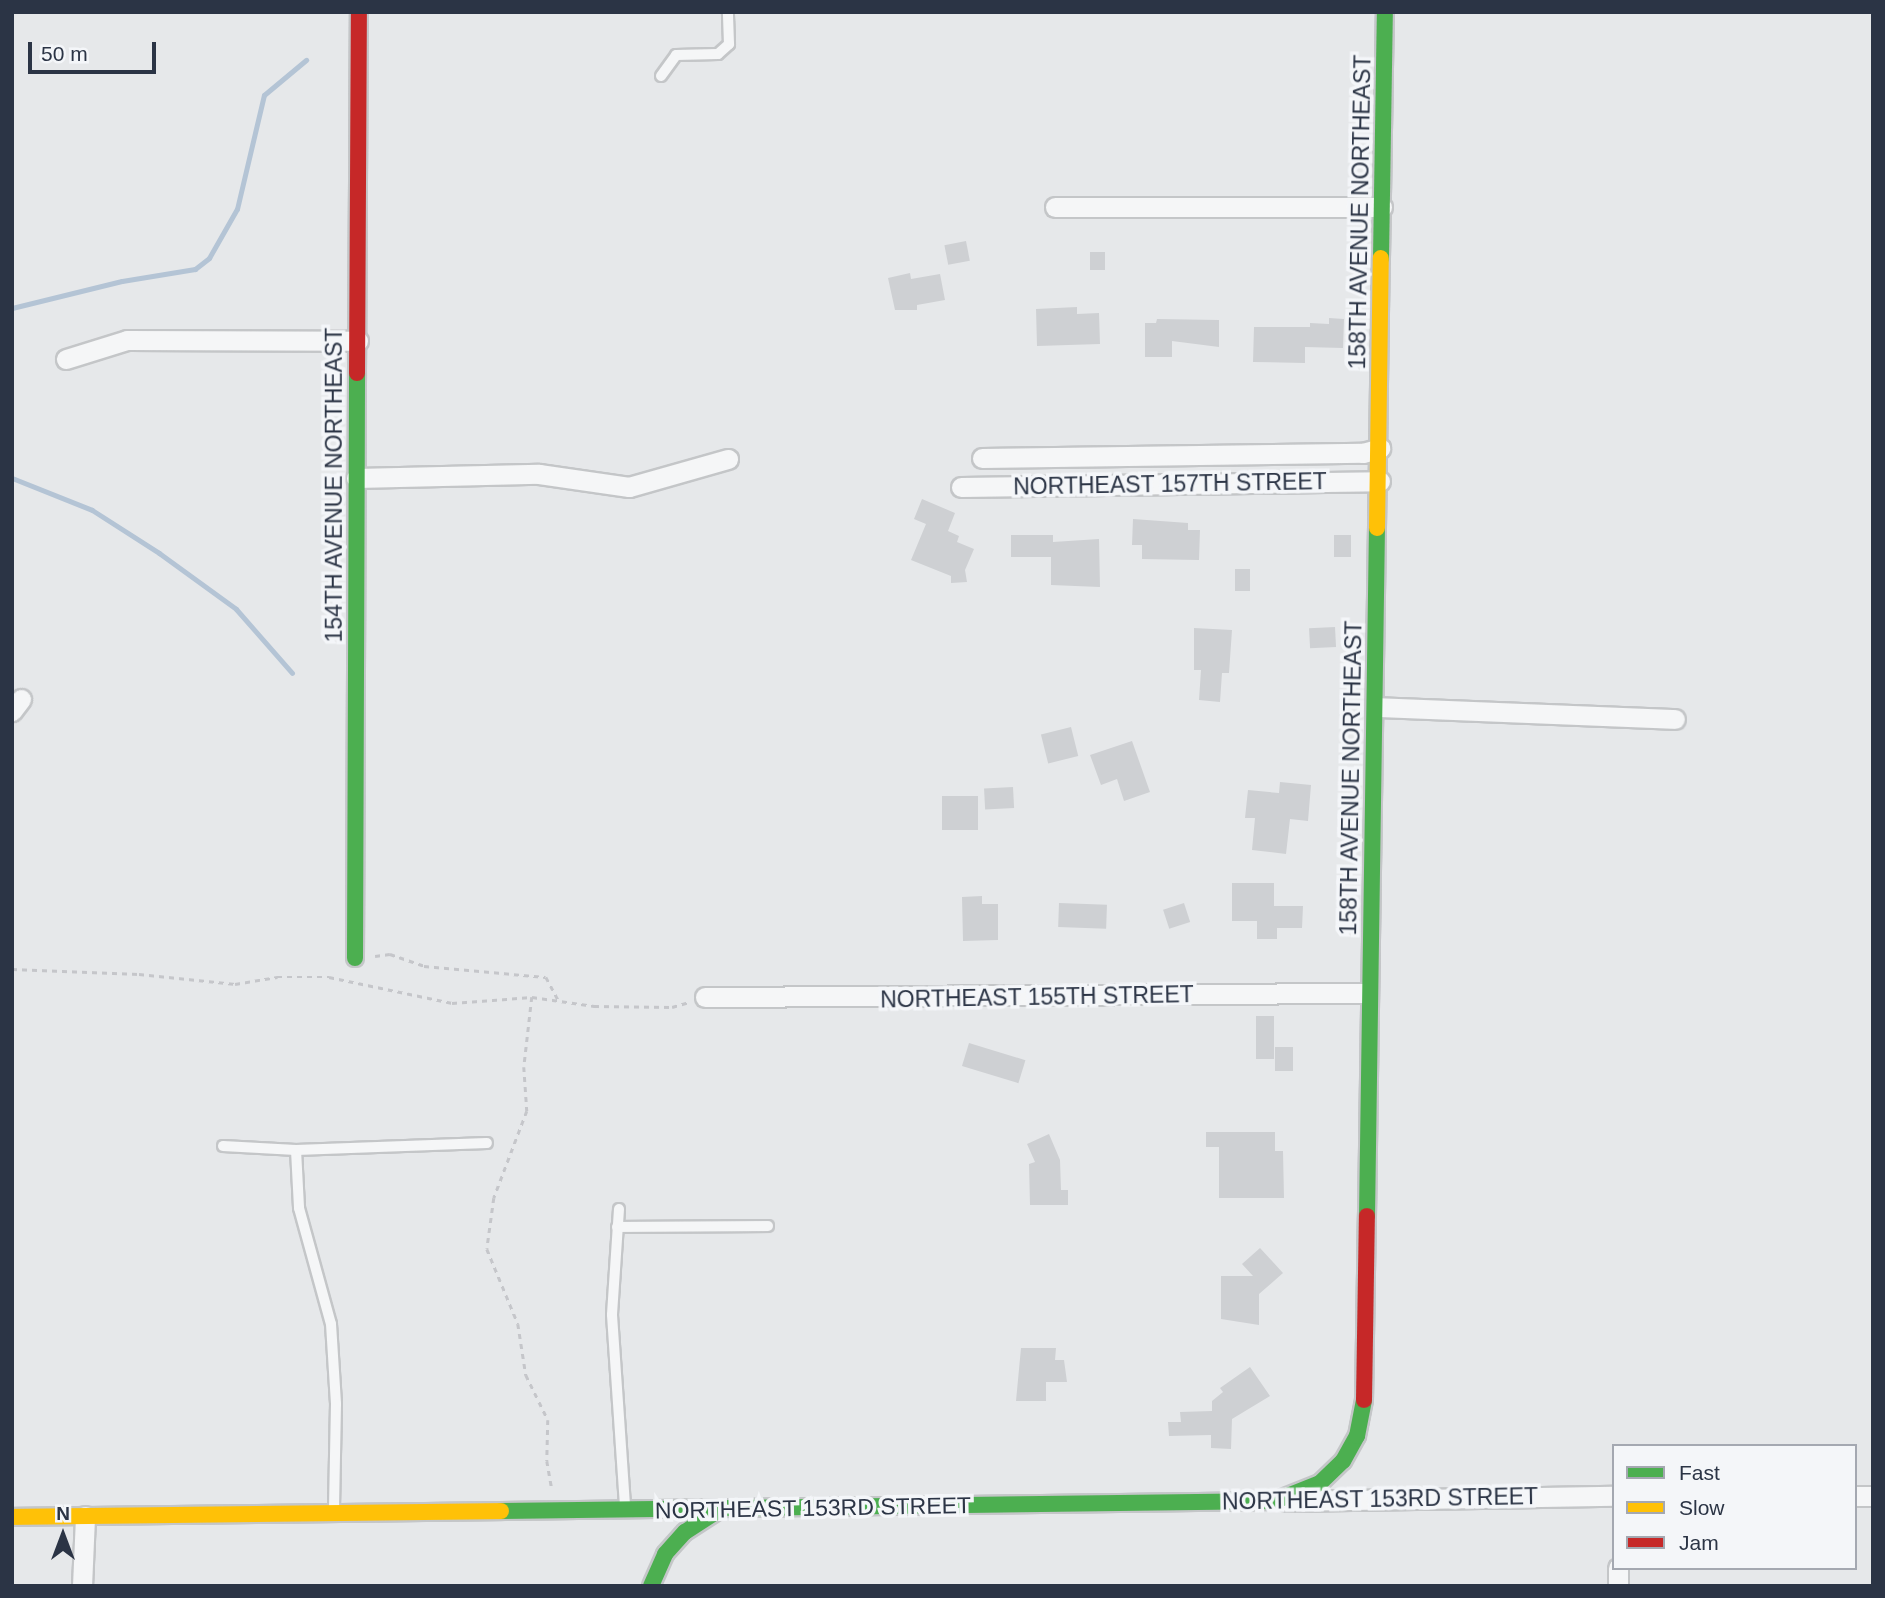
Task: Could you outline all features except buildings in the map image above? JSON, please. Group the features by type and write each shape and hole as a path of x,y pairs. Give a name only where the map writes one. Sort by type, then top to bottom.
{"street":[{"name":"154TH AVENUE NORTHEAST","path":"355,958 359,12"},
{"name":"158TH AVENUE NORTHEAST","path":"1275,1501 1320,1483 1343,1461 1357,1436 1364,1402 1368,993 1380,481 1385,12"},
{"path":"1055,207 1382,207"},
{"path":"66,359 127,340 358,341"},
{"path":"982,457 1363,453 1380,448"},
{"path":"356,478 539,474 629,487 728,459"},
{"name":"NORTHEAST 157TH STREET","path":"961,487 1380,481"},
{"path":"1376,707 1675,719"},
{"name":"NORTHEAST 155TH STREET","path":"705,997 1368,993"},
{"name":"NORTHEAST 153RD STREET","path":"12,1517 557,1513 1612,1496"},
{"path":"651,1586 665,1554 685,1532 719,1510"},
{"path":"82,1586 85,1516"}],"lane":[{"path":"661,76 676,55 719,54 729,44 728,12"},
{"path":"223,1146 296,1150 487,1143"},
{"path":"296,1150 299,1208 331,1324 336,1404 334,1514"},
{"path":"619,1209 613,1375 625,1512"},
{"path":"617,1227 768,1226"}],"path":[{"path":"355,958 390,954 424,966 546,977 559,1001"},
{"path":"12,969 139,974 235,984 277,977 329,977 452,1003 532,997 672,1007 705,997"},
{"path":"532,997 524,1067 527,1111 494,1198 487,1249 517,1324 526,1375 548,1420 547,1461 557,1513"}],"waterway":[{"path":"12,308 122,281 195,269 209,258 237,209 264,95 306,60"},
{"path":"12,478 92,510 159,553 236,609 292,673"}],"traffic: fast":[{"path":"1381,258 1385,12"},
{"path":"355,958 357,373"},
{"path":"1367,1216 1377,528"},
{"path":"501,1511 1275,1501 1320,1483 1343,1461 1357,1436 1364,1400"},
{"path":"651,1586 665,1554 685,1532 719,1510"}],"traffic: slow":[{"path":"1377,528 1381,258"},
{"path":"12,1517 501,1511"}],"traffic: jam":[{"path":"357,373 359,12"},
{"path":"1364,1400 1367,1216"}]}
